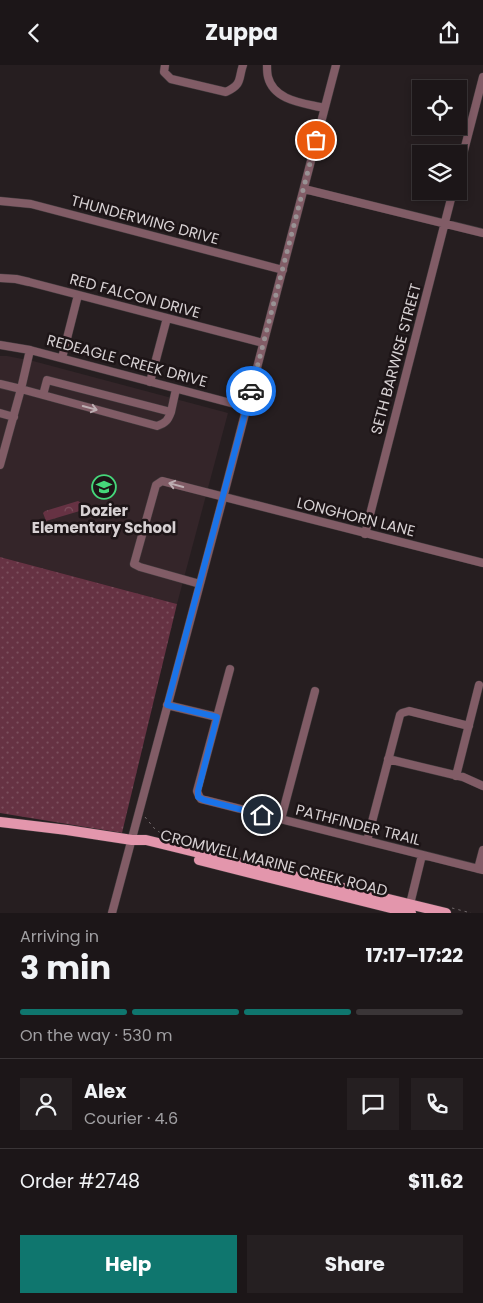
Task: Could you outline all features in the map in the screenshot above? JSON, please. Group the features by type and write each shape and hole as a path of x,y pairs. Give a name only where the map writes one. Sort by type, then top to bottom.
{"main road":[{"name":"CROMWELL MARINE CREEK ROAD","path":"0,822 132,840 145,847 411,908 446,913"}],"street":[{"path":"165,65 164,71 171,79 226,92 233,89 240,82 243,65"},
{"path":"267,65 268,78 276,91 288,99 324,108"},
{"path":"112,913 336,65"},
{"path":"465,145 483,77"},
{"path":"304,189 483,233"},
{"name":"SETH BARWISE STREET","path":"365,533 451,200"},
{"name":"THUNDERWING DRIVE","path":"0,201 31,204 282,270"},
{"name":"RED FALCON DRIVE","path":"0,278 16,279 263,343"},
{"path":"62,358 78,295"},
{"path":"150,382 167,318"},
{"name":"REDEAGLE CREEK DRIVE","path":"0,345 62,358 246,407"},
{"path":"0,465 30,350"},
{"path":"43,395 47,380 171,412"},
{"path":"0,384 156,426 164,424 168,420 176,389"},
{"path":"0,413 14,417"},
{"name":"LONGHORN LANE","path":"200,584 134,564 158,483 164,481 483,563"},
{"path":"167,705 217,717 230,669"},
{"path":"456,775 480,685"},
{"path":"281,819 315,691"},
{"path":"367,841 398,718 402,713 409,711 469,726"},
{"name":"PATHFINDER TRAIL","path":"217,717 198,797 481,869"},
{"path":"388,759 456,775 483,786"},
{"path":"481,869 483,850"},
{"path":"411,908 422,855"}],"shaded area":[{"name":"Dozier Elementary School","path":"0,356 33,361 228,413 177,604 0,557"}],"green space":[{"path":"78,501 83,504 83,510 46,521 43,513 45,511"},
{"path":"0,557 177,604 122,833 0,813"}],"way so far":[{"path":"251,391 316,140"}],"place":[{"name":"Dozier Elementary School","path":"104,487"}],"route":[{"path":"251,391 167,705 217,717 198,797 262,815"}]}
